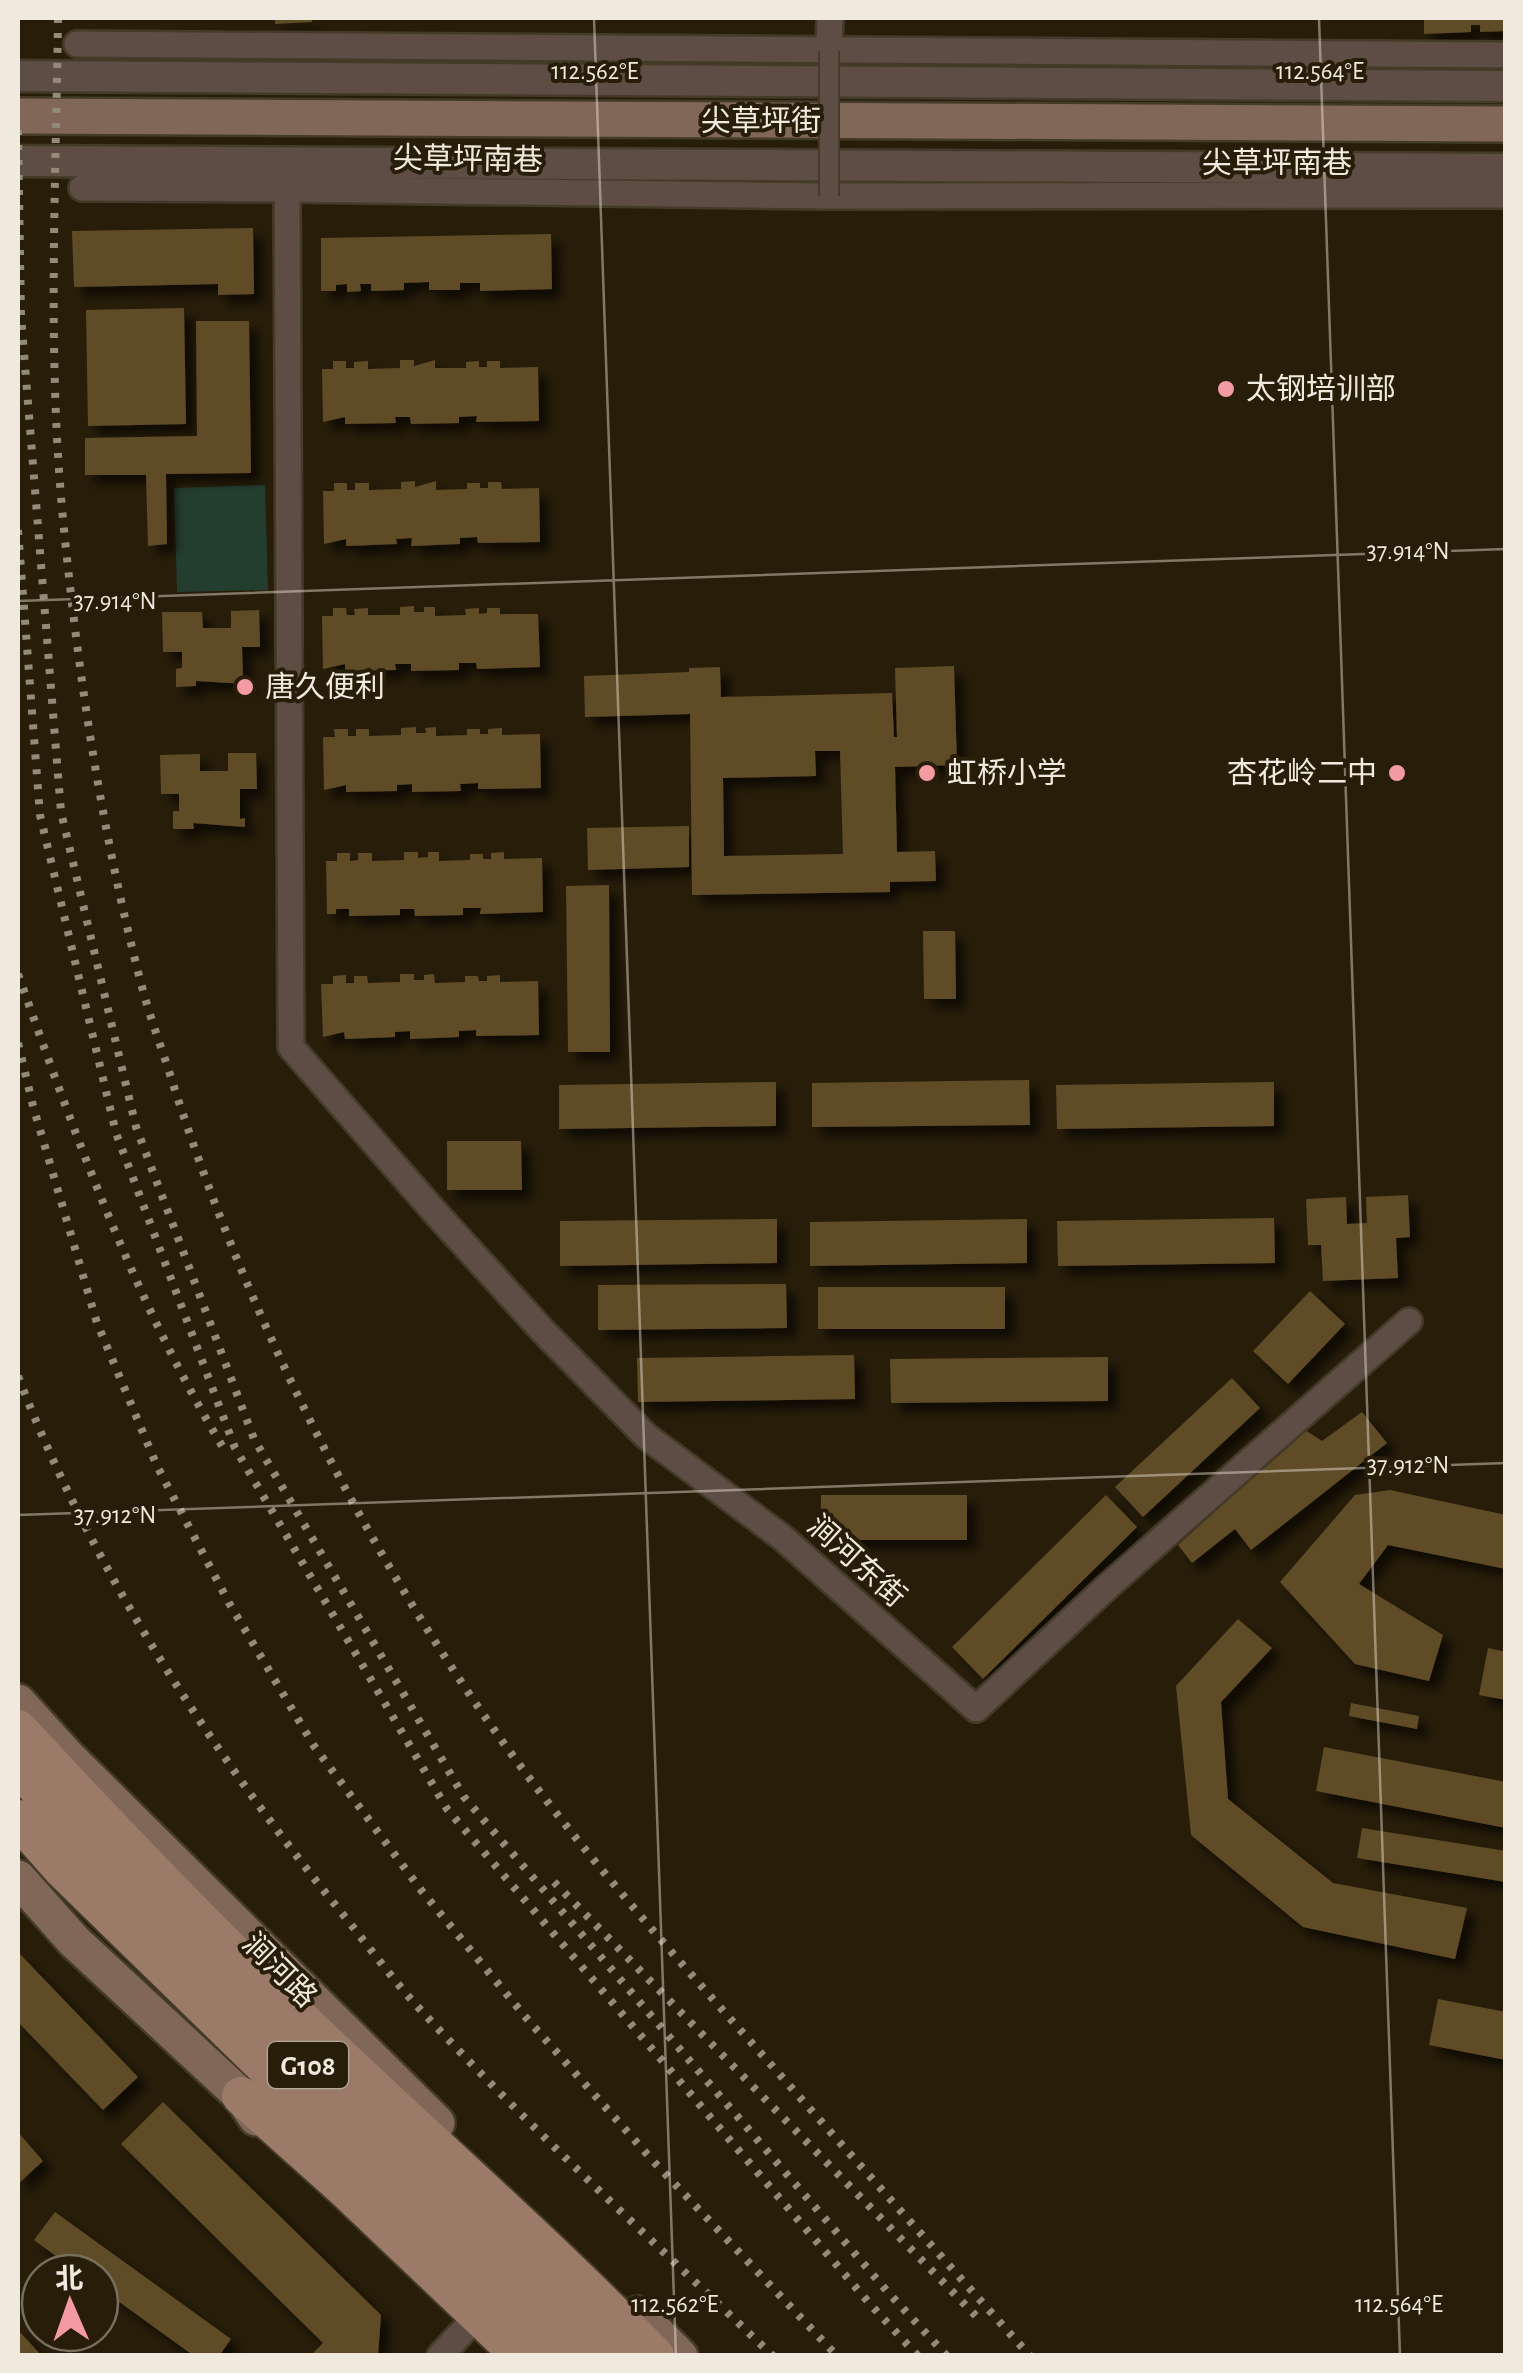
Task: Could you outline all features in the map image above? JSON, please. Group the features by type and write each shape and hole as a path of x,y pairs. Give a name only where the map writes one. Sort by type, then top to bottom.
{"main road":[{"name":"尖草坪街","path":"18,116 1506,124"},
{"name":"尖草坪街","path":"18,139 1506,143"},
{"name":"涧河路","path":"18,1702 256,1946 680,2356"},
{"path":"18,1729 154,1876 294,2013 601,2300 655,2356"},
{"name":"涧河路","path":"18,1765 100,1863 609,2356"},
{"name":"G108","path":"18,1819 62,1870 562,2356"},
{"path":"18,1878 74,1941 521,2356"},
{"path":"242,2096 265,2132 496,2356"}],"street":[{"path":"829,196 830,18"},
{"path":"77,44 1506,55"},
{"path":"18,76 1506,86"},
{"path":"18,161 1506,169"},
{"name":"尖草坪南巷","path":"82,188 829,196 1506,195"},
{"name":"涧河东街","path":"287,189 291,1047 530,1316 646,1436 783,1538 976,1709 1107,1586 1409,1321"},
{"path":"440,2356 466,2328"}],"green space":[{"path":"265,485 268,590 177,592 174,488"}],"building":[{"path":"275,18 312,18 312,22 275,24"},
{"path":"1424,18 1506,18 1506,31 1480,32 1480,25 1471,25 1471,32 1424,34"},
{"path":"253,228 254,294 218,295 218,284 74,287 72,231"},
{"path":"551,234 552,289 480,291 480,283 460,283 460,290 429,290 429,282 404,283 404,290 371,291 371,284 360,284 361,291 347,292 347,284 336,285 336,291 321,291 321,238"},
{"path":"184,308 186,424 88,426 86,310"},
{"path":"196,321 249,321 251,473 166,474 167,544 148,546 146,475 85,475 85,438 197,436"},
{"path":"400,360 414,360 414,366 435,360 435,368 466,368 466,362 479,361 479,367 487,367 487,361 500,361 500,368 538,367 539,421 476,422 477,416 459,417 459,423 411,424 410,417 395,417 396,423 345,424 345,417 323,422 322,369 333,369 333,361 346,361 346,368 354,368 354,362 368,361 368,369 400,368"},
{"path":"415,481 415,487 436,481 436,490 467,489 467,483 480,483 480,488 488,488 488,482 501,482 502,489 539,488 540,542 478,543 477,537 460,538 460,544 411,546 412,538 396,539 397,544 346,546 346,539 324,544 323,491 334,491 334,483 347,483 347,490 355,490 355,483 369,483 369,490 401,489 401,482"},
{"path":"414,606 414,612 435,607 435,616 466,615 465,609 479,608 479,614 487,613 487,608 500,608 500,614 538,614 540,667 477,669 476,663 459,663 459,670 411,671 411,664 395,664 396,670 345,671 345,664 323,669 322,616 333,616 333,608 346,608 347,615 355,615 354,609 368,608 368,615 400,615 400,607"},
{"path":"259,610 260,647 242,647 247,684 196,681 196,686 176,687 176,669 182,668 182,652 163,652 162,612 202,612 203,628 231,628 231,611"},
{"path":"954,666 957,765 895,767 897,852 935,851 936,881 890,882 890,892 692,895 690,714 585,717 584,676 720,667 721,697 892,693 897,737 895,668","holes":["815,751 840,751 843,854 724,856 723,778 816,776"]},
{"path":"416,727 416,733 426,733 425,728 436,727 436,736 467,735 467,729 480,729 480,734 488,734 488,729 502,728 502,735 540,734 541,788 478,789 478,783 460,784 461,791 412,792 412,784 397,785 397,791 346,792 346,785 324,790 323,737 335,737 334,729 348,729 348,736 356,736 356,729 369,729 369,736 401,735 401,728"},
{"path":"228,753 256,753 257,789 240,789 240,819 245,818 245,827 193,823 194,829 173,829 173,811 179,811 179,794 161,794 160,755 200,754 200,771 228,771"},
{"path":"689,826 689,867 588,870 587,828"},
{"path":"404,852 418,852 418,858 428,857 428,852 439,852 439,861 470,860 470,854 483,854 483,859 491,859 491,853 504,852 504,859 542,858 543,912 480,914 481,908 463,908 463,915 415,916 414,909 400,909 400,915 349,916 349,909 336,909 336,914 327,914 326,861 337,861 337,853 350,853 350,861 358,860 358,853 372,853 372,861 404,860"},
{"path":"609,885 610,1052 568,1052 566,886"},
{"path":"923,931 955,931 956,999 924,999"},
{"path":"400,974 414,974 414,980 424,980 424,975 434,974 435,983 465,982 465,976 487,981 487,976 500,975 500,982 538,981 539,1035 476,1036 476,1030 459,1031 459,1037 410,1039 410,1031 395,1032 395,1037 345,1039 344,1032 323,1037 321,984 333,984 333,976 346,975 346,983 354,983 354,976 367,976 368,983 400,982"},
{"path":"1029,1080 1030,1125 812,1127 812,1083"},
{"path":"776,1082 776,1126 559,1129 559,1085"},
{"path":"1274,1082 1274,1126 1057,1129 1056,1085"},
{"path":"447,1141 521,1141 522,1190 447,1190"},
{"path":"1408,1195 1410,1237 1396,1238 1398,1278 1323,1281 1321,1245 1308,1245 1306,1199 1346,1197 1347,1224 1367,1223 1366,1197"},
{"path":"1274,1218 1275,1263 1058,1266 1057,1221"},
{"path":"777,1219 777,1263 560,1266 560,1221"},
{"path":"1027,1219 1027,1263 810,1266 810,1222"},
{"path":"786,1284 787,1328 598,1330 598,1285"},
{"path":"818,1287 1005,1287 1005,1329 818,1329"},
{"path":"1310,1291 1345,1324 1288,1384 1253,1351"},
{"path":"854,1355 855,1399 638,1402 637,1358"},
{"path":"1108,1357 1108,1401 891,1403 890,1359"},
{"path":"1232,1378 1260,1408 1143,1517 1115,1487"},
{"path":"1362,1412 1387,1443 1251,1550 1235,1529 1192,1563 1178,1545 1305,1430 1322,1441"},
{"path":"1390,1490 1506,1515 1506,1569 1388,1545 1359,1584 1443,1635 1429,1681 1355,1664 1280,1582 1355,1495"},
{"path":"821,1495 967,1495 967,1540 821,1540"},
{"path":"1106,1495 1137,1527 983,1679 952,1647"},
{"path":"1238,1619 1272,1648 1221,1702 1228,1799 1333,1883 1467,1908 1455,1959 1303,1927 1191,1835 1176,1686"},
{"path":"1488,1648 1506,1652 1506,1700 1479,1695"},
{"path":"1351,1703 1419,1716 1417,1729 1349,1716"},
{"path":"1324,1747 1506,1782 1506,1828 1316,1791"},
{"path":"1362,1828 1506,1851 1506,1882 1357,1858"},
{"path":"18,1952 138,2077 103,2110 18,2022"},
{"path":"1438,1999 1506,2012 1506,2060 1429,2045"},
{"path":"163,2102 381,2315 378,2356 310,2356 323,2343 121,2144"},
{"path":"18,2132 43,2161 18,2184"},
{"path":"55,2212 112,2253 52,2253 34,2240"},
{"path":"120,2259 231,2339 219,2356 194,2356 120,2302"},
{"path":"18,2330 20,2353 42,2356 18,2356"}],"railway":[{"path":"58,18 55,394 63,519 84,696 103,813 142,987 230,1242 334,1467 415,1610 493,1729 641,1916 1030,2356"},
{"path":"18,130 21,316 61,812 136,1127 254,1439 464,1797 886,2290 947,2356"},
{"path":"18,530 40,815 116,1133 235,1448 447,1809 918,2356"},
{"path":"18,974 62,1097 136,1280 227,1454"},
{"path":"18,1043 97,1323 157,1466 229,1603 314,1746 421,1890 528,2020 655,2163 837,2356"},
{"path":"18,1376 81,1518 118,1588 201,1723 293,1851 397,1983 460,2052 773,2356"},
{"path":"554,1882 976,2316"}],"place":[{"name":"太钢培训部","path":"1226,389"},
{"name":"唐久便利","path":"245,687"},
{"name":"虹桥小学","path":"927,773"},
{"name":"杏花岭二中","path":"1397,773"}]}
